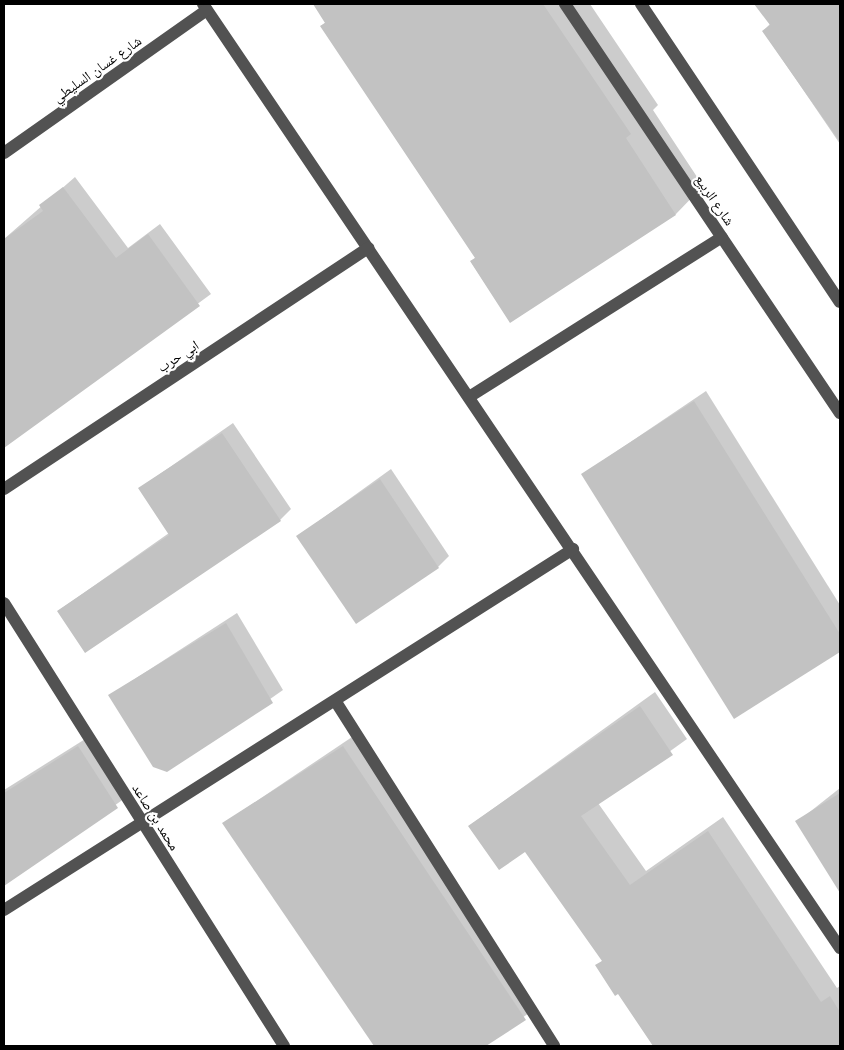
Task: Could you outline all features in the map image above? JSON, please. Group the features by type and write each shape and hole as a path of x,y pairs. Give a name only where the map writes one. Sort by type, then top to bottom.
{"street":[{"name":"شارع الربيع","path":"565,4 840,413"},
{"path":"641,4 840,302"},
{"path":"205,7 573,549 840,948"},
{"name":"شارع غسان السليطي","path":"4,153 205,7"},
{"path":"470,397 722,237"},
{"name":"ابي حرب","path":"4,489 368,248"},
{"path":"4,910 141,822 336,702 573,549"},
{"name":"محمد بن صاعد","path":"4,603 284,1046"},
{"path":"336,702 554,1046"}],"building":[{"path":"313,4 543,4 631,134 626,138 676,215 510,323 470,261 475,258 320,26 325,23"},
{"path":"754,4 840,4 840,142 762,31 770,25"},
{"path":"63,187 116,258 148,234 200,306 4,448 4,239 43,211 39,205"},
{"path":"694,401 840,634 840,652 734,719 581,474"},
{"path":"222,433 281,521 85,653 57,611 169,535 138,488"},
{"path":"380,479 439,568 356,624 296,536"},
{"path":"226,623 273,703 167,772 153,767 108,695"},
{"path":"640,706 673,755 581,816 630,885 708,831 821,1002 830,996 840,1012 840,1046 653,1046 618,994 615,996 595,965 602,961 525,852 499,870 468,826"},
{"path":"78,746 118,808 4,886 4,793"},
{"path":"343,746 526,1020 486,1046 374,1046 222,823"},
{"path":"840,793 840,893 795,821"}]}
